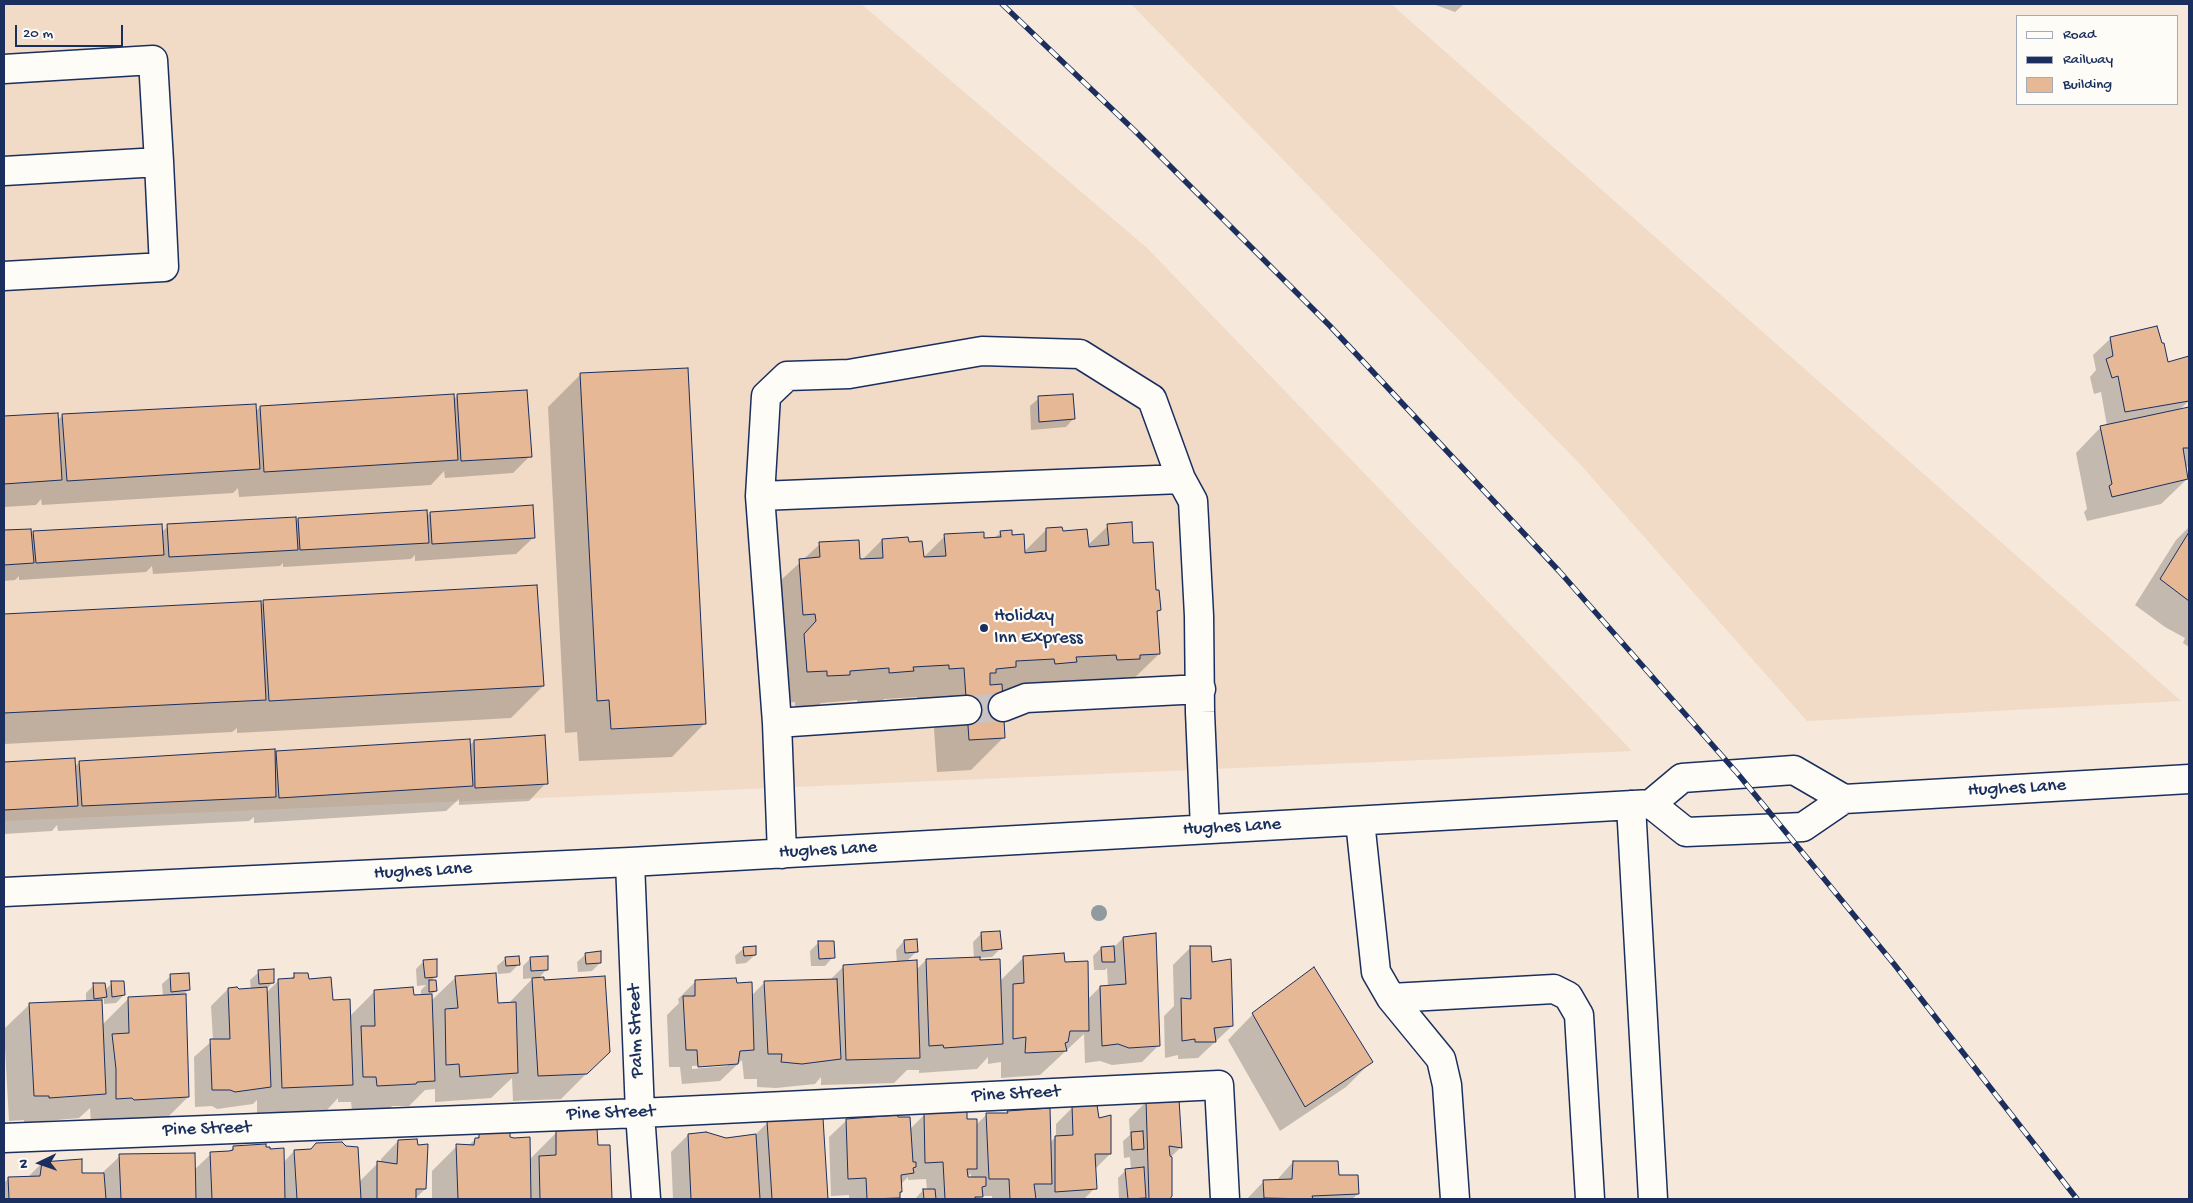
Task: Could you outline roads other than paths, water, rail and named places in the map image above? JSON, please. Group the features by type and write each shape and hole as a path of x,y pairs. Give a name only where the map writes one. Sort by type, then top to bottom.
{"street":[{"path":"4,69 153,60 164,267 4,276"},
{"path":"4,171 159,162"},
{"path":"782,854 777,723 760,496 766,396 787,376 849,374 982,351 1080,354 1152,399 1181,479 1193,501 1205,829"},
{"path":"760,496 1181,479"},
{"path":"1003,707 1026,698 1201,689"},
{"path":"777,723 967,710"},
{"path":"1794,770 1844,799 1803,826 1686,832 1641,805 1682,778 1794,770"},
{"name":"Hughes Lane","path":"1844,799 2189,779"},
{"path":"1641,805 1653,1199"},
{"name":"Hughes Lane","path":"4,892 782,854 1641,805"},
{"path":"1360,821 1376,972 1391,998 1441,1059 1447,1085 1456,1199"},
{"name":"Palm Street","path":"630,862 640,1113 646,1199"},
{"path":"1391,998 1554,989 1568,996 1579,1015 1590,1199"},
{"name":"Pine Street","path":"4,1138 640,1113 1219,1085 1225,1199"}],"tunnel":[{"path":"967,710 1003,707"}],"railway":[{"path":"1002,4 1134,130 1330,326 1559,571 1738,774 1894,964 2077,1199"}],"place":[{"name":"Holiday Inn Express","path":"984,628"}]}
